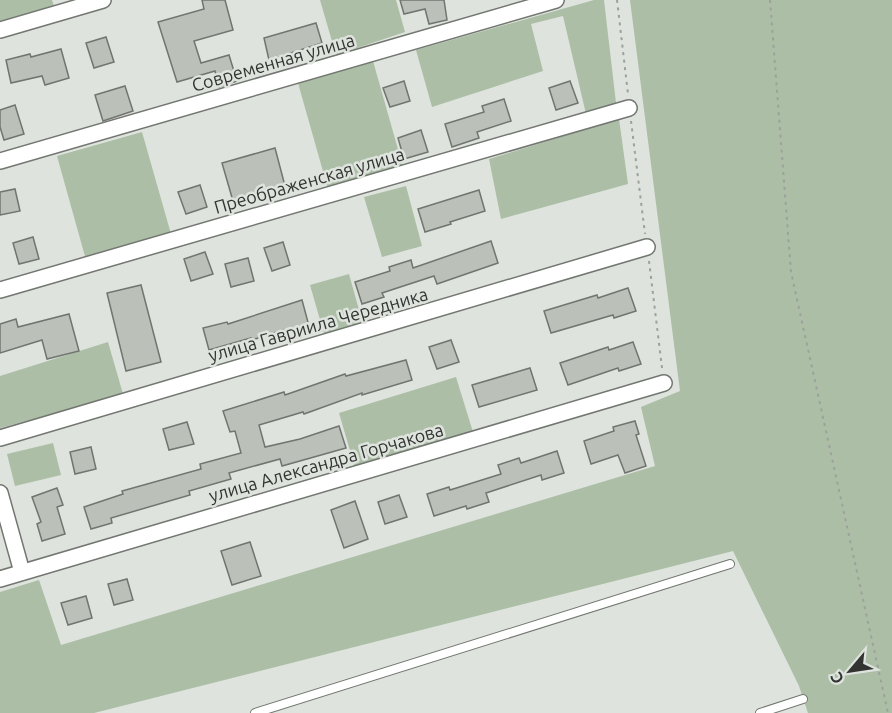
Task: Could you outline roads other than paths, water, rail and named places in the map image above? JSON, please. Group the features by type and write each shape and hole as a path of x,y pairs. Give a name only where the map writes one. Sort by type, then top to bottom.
{"street":[{"path":"0,30 103,0"},
{"name":"Современная улица","path":"0,161 556,0"},
{"name":"Преображенская улица","path":"0,290 629,108"},
{"name":"улица Гавриила Чередника","path":"0,438 647,247"},
{"name":"улица Александра Горчакова","path":"0,579 664,383"},
{"path":"0,493 22,572"}],"lane":[{"path":"255,713 730,564"},
{"path":"760,713 803,699"}]}
